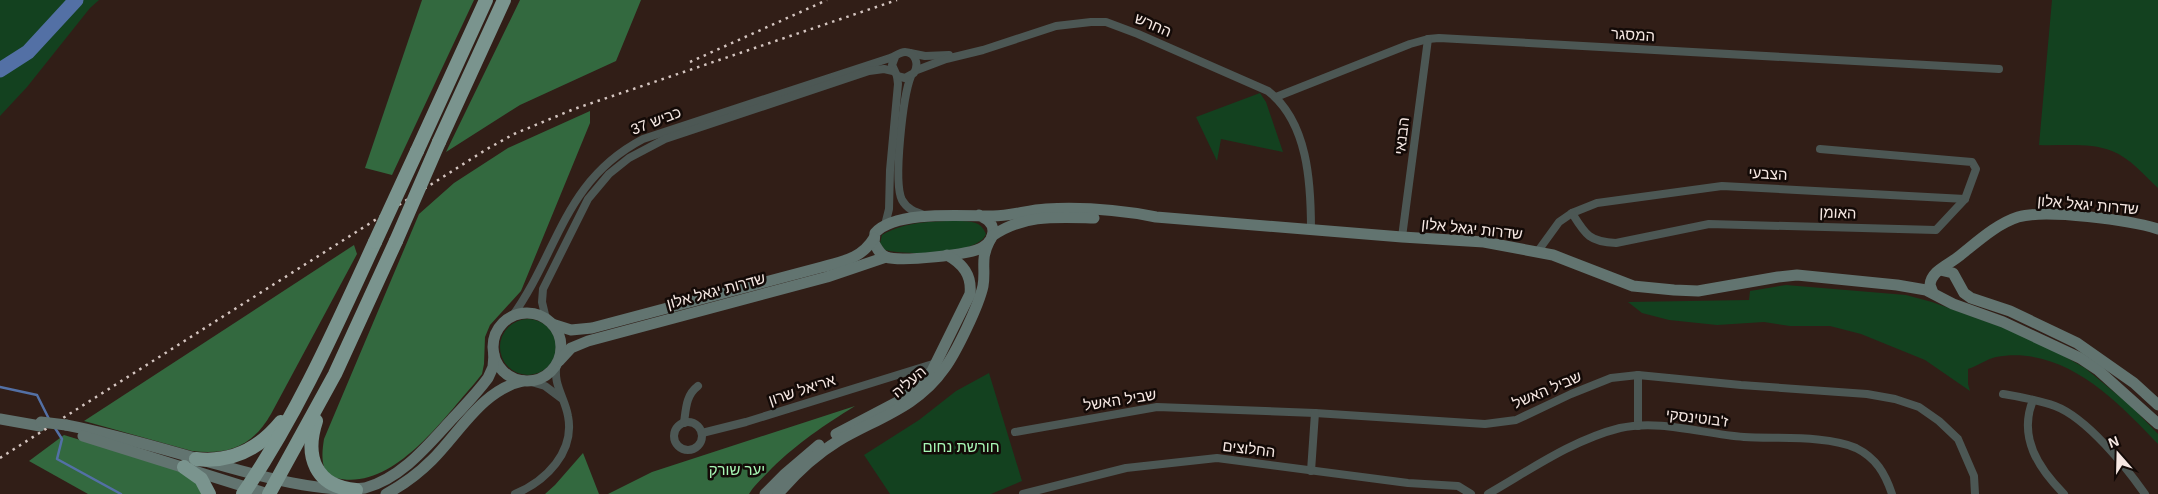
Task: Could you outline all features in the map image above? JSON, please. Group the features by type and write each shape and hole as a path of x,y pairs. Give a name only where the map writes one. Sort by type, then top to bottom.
{"highway":[{"path":"245,491 256,476 301,399 486,0"},
{"path":"268,494 326,391 396,241 504,0"},
{"path":"326,391 312,434 311,448 314,463 320,474 334,486 342,489 356,490"},
{"path":"196,459 226,459 251,449 272,433 301,399"},
{"path":"184,467 201,479 209,494"}],"main road":[{"name":"שדרות יגאל אלון","path":"549,322 571,330 583,330 813,269 857,256 869,245 880,228 885,225 927,216 1002,216 1055,209 1124,212 1156,217 1311,230 1484,242 1538,251 1574,262 1617,281 1634,286 1654,288 1698,290 1797,275 1915,287 2003,322 2080,358 2098,370 2158,424"},
{"name":"שדרות יגאל אלון","path":"1897,285 1915,284 1936,273 2009,221 2035,214 2127,221 2158,229"},
{"path":"978,215 989,222 993,231 991,238"},
{"name":"שדרות יגאל אלון","path":"558,362 571,348 584,342 827,277 886,257 905,258 947,255 977,250 1008,226 1041,218 1119,219 1156,217"},
{"path":"874,238 876,247 886,257"},
{"name":"העליה","path":"778,494 804,467 827,448 898,410 930,387 954,354 980,296 984,279 983,260 991,238"},
{"path":"1966,251 1957,279 1954,294 1937,296 1930,285 1936,273 1949,271 1957,279 1964,293 1971,298 2010,311 2077,343 2134,383 2158,405"},
{"name":"העליה","path":"766,494 806,455 829,438 901,400 923,382 936,363 967,301 971,287 966,270 956,260 947,255"},
{"path":"4,419 109,434 276,481 332,491 356,490 372,486 392,476 426,448 488,378 493,367 495,336 501,326 511,318 529,314 549,322 558,333 561,342 558,362 545,376 505,386 491,395 432,460 406,482 386,494"},
{"path":"494,354 497,364 504,372 513,378 526,381"},
{"path":"65,428 184,467 245,491 268,494"}],"street":[{"name":"החרש","path":"914,73 946,59 983,50 1056,26 1106,22 1268,91 1276,97"},
{"name":"המסגר","path":"1276,97 1410,44 1428,39 1471,39 1999,69"},
{"name":"הבנאי","path":"1402,237 1428,39"},
{"name":"החרש","path":"910,53 925,56 952,55 983,50"},
{"path":"885,225 889,208 890,170 898,84 892,65 894,57 902,53 910,53 917,61 905,101 899,188 907,206 927,216"},
{"name":"כביש 37","path":"511,318 528,293 580,193 596,173 624,150 642,139 894,57"},
{"name":"כביש 37","path":"549,322 542,302 543,289 582,209 599,185 624,162 657,143 682,133 869,71 878,69 895,73"},
{"path":"895,73 905,78 914,73"},
{"path":"1276,97 1292,122 1305,158 1311,190 1311,230"},
{"name":"האומן","path":"1572,213 1590,238 1600,243 1616,243 1709,224 1936,230 1965,200 1976,170 1972,162 1820,149"},
{"name":"הצבעי","path":"1572,213 1597,204 1722,186 1965,200"},
{"path":"1538,251 1559,222 1572,213"},
{"path":"515,494 546,474 562,455 567,443 569,430 568,416 556,381 558,362"},
{"name":"אריאל שרון","path":"702,433 767,415 910,369 936,363"},
{"path":"910,369 916,370 923,382"},
{"path":"1638,375 1638,426"},
{"name":"שביל האשל","path":"1015,432 1157,407 1315,413 1485,424 1516,420 1570,394 1611,378 1638,375 1868,394 1895,399 1919,407 1940,421 1958,439 1974,476 1975,494"},
{"path":"526,381 548,388 563,401"},
{"path":"684,423 688,400 691,393 698,386"},
{"path":"2003,394 2056,406 2086,426 2145,494"},
{"path":"2034,400 2028,414 2031,446 2040,465 2064,494"},
{"path":"1311,471 1315,413"},
{"path":"684,423 697,425 702,433 701,442 690,450 681,448 675,441 674,436 677,428 684,423"},
{"name":"ז'בוטינסקי","path":"1488,494 1573,446 1619,428 1638,426 1667,427 1742,437 1836,441 1855,448 1874,459 1884,475 1892,494"},
{"name":"החלוצים","path":"1024,494 1126,468 1217,458 1408,483 1458,486 1471,494"}],"green space":[{"path":"0,0 99,0 90,8 27,87 0,116"},
{"path":"422,0 474,0 392,175 365,168"},
{"path":"520,0 641,0 616,61 520,105 446,152"},
{"path":"2052,0 2158,0 2158,188 2131,162 2112,151 2085,145 2039,145"},
{"path":"1260,93 1266,102 1283,152 1221,139 1217,161 1196,117"},
{"path":"590,111 590,123 521,291 490,325 485,337 482,374 431,433 396,464 377,474 357,479 331,476 324,467 323,462 324,439 419,214 454,183 508,148"},
{"path":"962,221 977,223 986,234 980,241 970,246 940,252 894,252 885,250 880,243 882,235 911,224"},
{"path":"354,245 357,254 271,414 256,434 247,441 228,450 217,452 192,451 84,421"},
{"path":"1786,285 1906,295 1932,302 2007,329 2055,351 2085,368 2131,406 2158,434 2158,444 2125,410 2087,379 2044,359 2021,355 1989,359 1968,369 1970,391 1925,360 1861,334 1830,326 1790,326 1764,322 1717,325 1669,320 1642,313 1628,302 1749,300 1750,291"},
{"path":"528,319 539,321 548,327 554,336 556,347 554,358 548,367 539,373 528,375 517,373 508,367 502,358 500,347 502,336 508,327 517,321"},
{"name":"חורשת נחום","path":"989,373 1022,481 991,494 890,494 864,455 919,420 956,391"},
{"name":"יער שורק","path":"855,406 792,450 772,468 749,494 608,494 652,472"},
{"path":"64,435 185,472 193,477 205,494 88,494 29,461"},
{"path":"583,453 599,494 545,494 555,485"}],"waterway":[{"path":"0,70 28,52 76,0"},
{"path":"0,387 37,395 49,419"},
{"path":"55,428 62,439 57,459 121,494"}],"railway":[{"path":"690,62 827,0"},
{"path":"0,458 487,149 514,134 574,109 897,0"}]}
